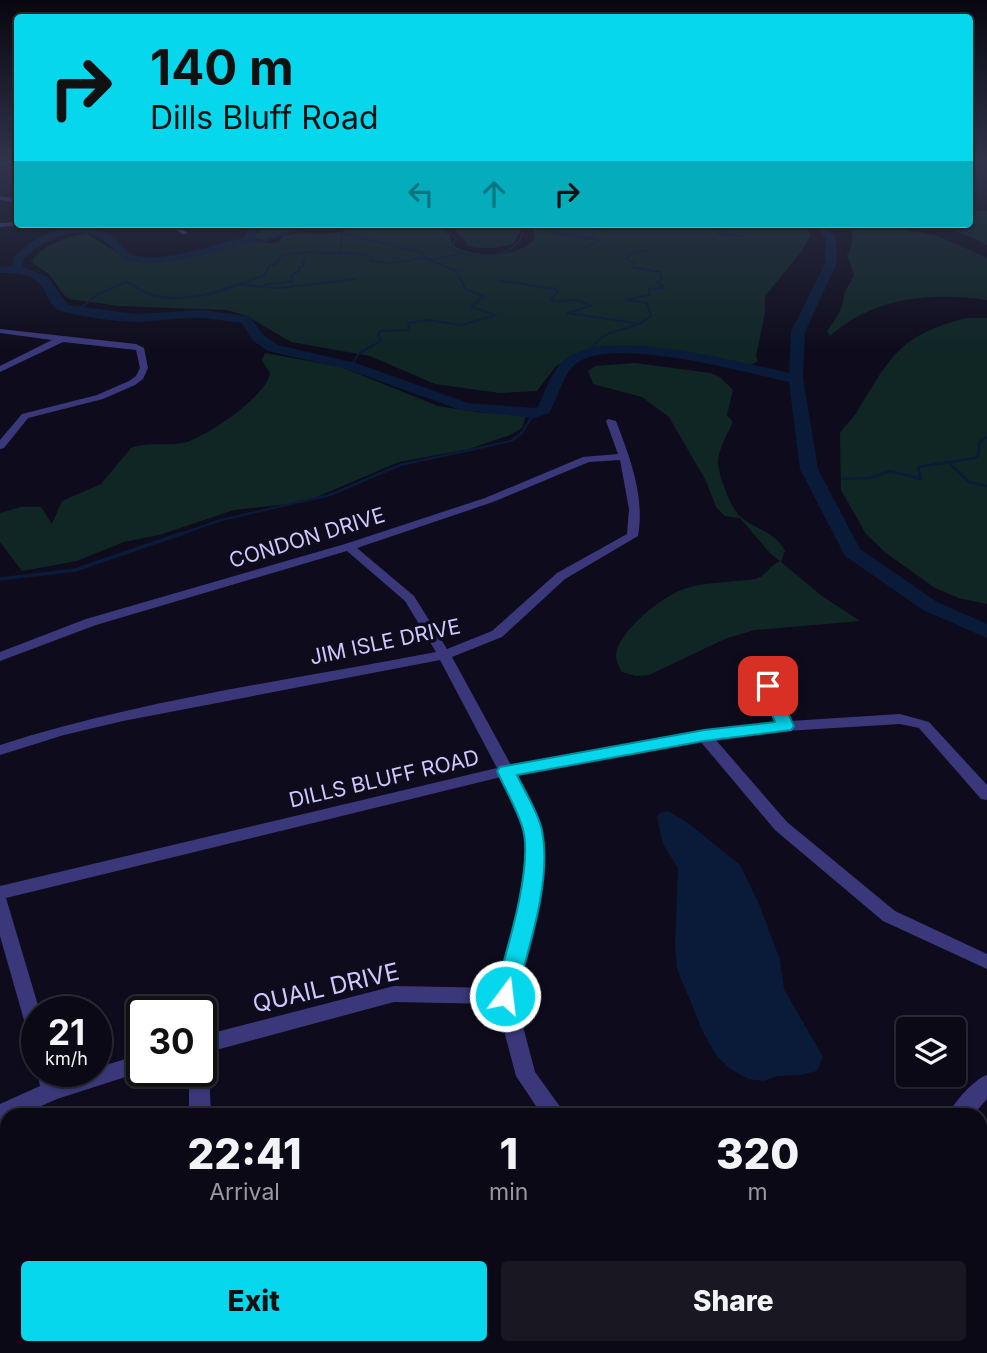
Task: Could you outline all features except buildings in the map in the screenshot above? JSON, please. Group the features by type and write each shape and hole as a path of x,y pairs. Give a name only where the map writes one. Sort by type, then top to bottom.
{"street":[{"path":"176,228 185,233"},
{"path":"0,331 60,340 134,346 141,352 144,368 140,377 119,391 25,416 0,446"},
{"path":"0,369 60,340"},
{"name":"JIM ISLE DRIVE","path":"0,750 60,731 123,716 444,655 497,634 561,576 632,536 635,514 624,457 611,421"},
{"name":"CONDON DRIVE","path":"0,657 91,622 349,547 489,500 587,459 624,457"},
{"path":"349,547 410,599 444,655 506,771 532,828 534,862 527,914 505,996 526,1076 550,1108"},
{"path":"768,686 785,726"},
{"name":"DILLS BLUFF ROAD","path":"0,893 506,771 704,736 785,726 900,719 924,725 987,795"},
{"path":"704,736 781,826 889,916 987,962"},
{"path":"0,903 26,996"},
{"name":"QUAIL DRIVE","path":"217,1041 394,994 505,996"},
{"path":"965,1108 987,1084"},
{"path":"9,1108 40,1087"},
{"path":"199,1087 200,1108"}],"green space":[{"path":"973,224 987,224 987,245 951,228 973,228"},
{"path":"264,228 314,228 267,240 254,239 255,234"},
{"path":"440,228 450,235 452,245 483,254 507,253 528,245 535,238 534,228 807,228 811,235 801,252 765,296 765,313 756,356 758,361 744,368 639,352 586,352 556,366 537,391 500,393 435,384 370,356 291,342 247,316 227,310 119,306 70,299 49,274 31,262 48,246 86,233 122,256 145,259 201,254 243,241 273,243 291,234 330,233 348,229"},
{"path":"452,228 519,228 521,231 513,244 478,248 467,246 466,241"},
{"path":"849,228 905,228 938,236 987,258 987,300 945,297 904,300 865,313 830,336 827,331 842,306 854,275 847,255 851,247"},
{"path":"967,318 987,318 987,604 959,598 935,588 886,553 866,534 841,490 840,433 855,415 889,362 911,340"},
{"path":"265,353 341,367 438,406 483,413 527,412 522,428 510,435 469,449 399,462 305,502 234,510 159,535 124,542 77,561 22,571 0,542 0,513 21,507 41,507 52,524 62,501 101,484 131,448 187,442 209,432 236,414 259,392 270,373 262,360"},
{"path":"635,363 711,373 720,377 733,390 727,415 733,422 718,459 730,501 742,518 771,535 781,545 785,551 781,562 822,596 860,621 755,630 727,638 649,675 636,676 622,672 616,654 618,647 629,629 658,604 678,591 695,586 756,579 780,561 740,518 725,516 716,507 706,481 669,417 642,397 593,384 588,371 595,366"}],"water":[{"path":"668,811 688,823 740,865 759,904 780,960 784,989 823,1057 817,1071 777,1076 764,1081 748,1079 729,1068 716,1055 704,1034 677,969 675,945 678,868 663,844 657,817"}],"waterway":[{"path":"15,270 19,265 17,260 34,245 69,231 93,232 104,236 127,257 152,260 249,240 253,228"},
{"path":"249,240 261,242 293,231 312,228"},
{"path":"444,228 456,238 451,248 485,256 508,251 522,236 523,228"},
{"path":"547,228 557,233 599,240 585,248"},
{"path":"592,237 595,232 600,232 601,228"},
{"path":"671,228 683,228"},
{"path":"716,228 722,230 718,234 742,236"},
{"path":"796,379 798,332 831,263 831,237 821,228"},
{"path":"341,253 342,232"},
{"path":"342,233 423,253 422,257"},
{"path":"589,353 602,337 634,326 651,316 647,303 626,300 649,295 649,289 664,288 657,282 662,279 660,272 632,267 633,263 626,259 633,253 650,250"},
{"path":"78,310 97,295 126,282 152,295 170,298 212,293 265,275 269,266 276,264 281,256 302,252 363,254 370,257 371,261 384,262 403,262 422,257"},
{"path":"430,260 459,254"},
{"path":"351,366 359,353 381,341 378,335 381,331 410,330 408,323 428,320 462,325 496,315 471,307 483,296 466,289 456,271 422,257"},
{"path":"264,285 293,281 291,275 300,271 298,268 304,265 303,261 306,259"},
{"path":"0,270 15,270"},
{"path":"15,270 33,273 44,279 64,308 136,318 202,314 246,320 257,337 273,348 351,366 466,407 534,413 544,410 560,375 569,363 593,352 649,351 716,361 796,379"},
{"path":"242,285 280,288 355,279"},
{"path":"500,281 556,289 558,292 551,299 553,301 577,300 591,306 567,313 635,323"},
{"path":"796,379 809,469 852,552 930,606 987,632"},
{"path":"178,535 221,520 330,495 400,465 511,441 521,434 534,413"},
{"path":"843,479 870,478 890,471 921,479 918,467 975,458 978,456 980,441 987,437"},
{"path":"950,464 969,482 987,486"},
{"path":"0,579 75,570 183,533"}],"route":[{"path":"505,996 527,914 534,862 532,828 506,771 704,736 785,726 768,686"}]}
